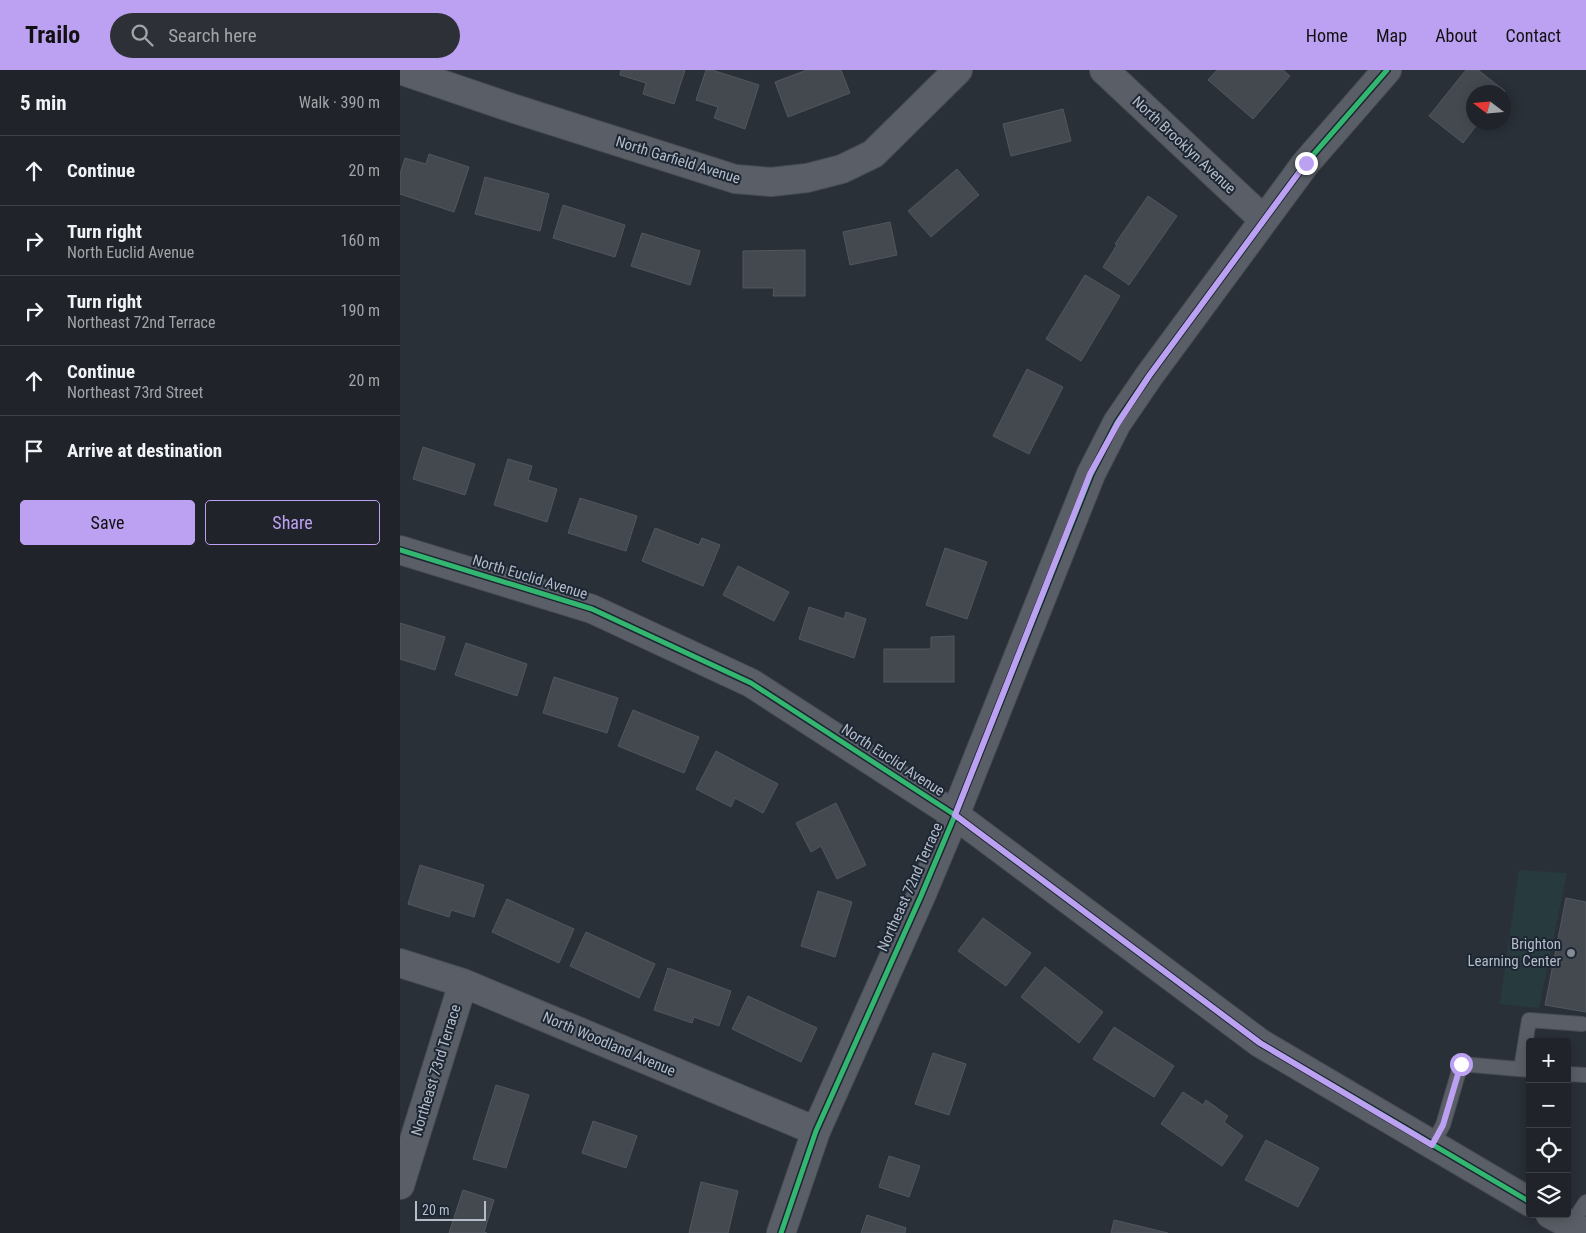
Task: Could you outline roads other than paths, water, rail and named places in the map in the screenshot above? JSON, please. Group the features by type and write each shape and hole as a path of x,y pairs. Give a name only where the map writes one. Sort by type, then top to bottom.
{"street":[{"name":"North Garfield Avenue","path":"400,70 735,179 771,182 807,178 842,169 873,154 958,70"},
{"name":"North Brooklyn Avenue","path":"1104,70 1264,220"},
{"name":"Northeast 72nd Terrace","path":"781,1233 816,1131 955,815 1090,474 1118,423 1149,376 1306,163 1387,70"},
{"name":"North Euclid Avenue","path":"400,550 592,609 751,683 955,815 1260,1043 1526,1200"},
{"name":"North Woodland Avenue","path":"400,963 463,983 816,1131"},
{"name":"Northeast 73rd Terrace","path":"400,1186 463,983"}],"lane":[{"path":"1528,1038 1529,1020 1582,1024"},
{"path":"1432,1145 1443,1125 1461,1064 1526,1070"},
{"path":"1571,1074 1586,1075"},
{"path":"1568,1224 1586,1202"}],"place":[{"name":"Brighton Learning Center","path":"1571,953"}]}
